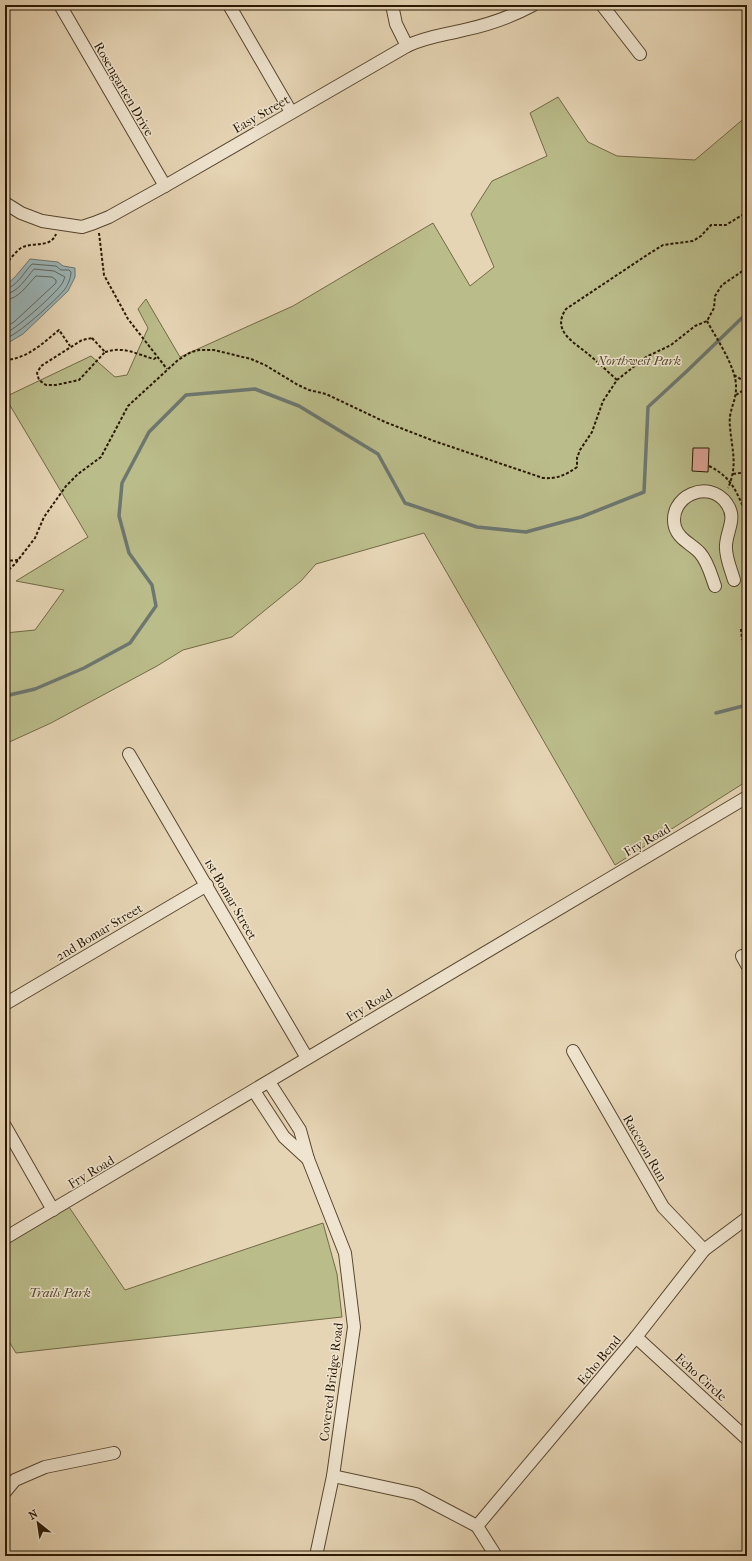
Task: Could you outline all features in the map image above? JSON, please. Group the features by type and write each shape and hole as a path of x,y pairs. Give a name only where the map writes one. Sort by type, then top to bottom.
{"street":[{"name":"Rosengarten Drive","path":"60,5 165,186"},
{"path":"229,5 291,112"},
{"path":"392,5 396,24 407,46"},
{"name":"Easy Street","path":"5,202 21,213 42,221 82,227 94,223 109,217 165,186 407,46 428,38 480,27 533,5"},
{"path":"602,5 640,54"},
{"path":"715,586 709,569 701,554 683,540 676,530 673,517 679,504 690,494 703,490 718,494 727,504 731,513 732,522 726,544 726,553 734,580"},
{"name":"1st Bomar Street","path":"129,754 307,1058"},
{"name":"Fry Road","path":"5,1238 747,797"},
{"name":"2nd Bomar Street","path":"5,1004 206,885"},
{"name":"Raccoon Run","path":"573,1051 663,1207 704,1250"},
{"name":"Covered Bridge Road","path":"269,1082 300,1130 308,1159 345,1253 354,1327 333,1476 316,1556"},
{"path":"254,1091 284,1137 308,1159"},
{"path":"5,1126 53,1210"},
{"name":"Echo Bend","path":"477,1526 636,1337 704,1250 747,1218"},
{"name":"Echo Circle","path":"636,1337 746,1438"},
{"path":"5,1492 15,1480 45,1467 114,1453"},
{"path":"333,1476 416,1494 477,1526 496,1556"}],"path":[{"path":"617,380 565,334 561,322 562,316 566,310 663,245 693,241 701,236 711,225 726,224 747,212"},
{"path":"94,223 99,233 104,275 128,319 167,369"},
{"path":"5,264 25,246 48,243 54,239 59,224"},
{"path":"5,573 18,560 35,538 44,517 66,486 78,474 100,457 128,406 167,369 184,356 199,350 214,350 236,354 265,365 309,390 326,394 392,425 434,442 543,478 550,478 566,475 577,467 577,458 580,450 592,432 603,401 617,380 646,357 671,344 695,326 706,321 714,308 715,296 722,285 747,268"},
{"path":"706,321 732,368 737,386 736,396 729,414 734,450 733,474 723,500"},
{"path":"5,360 23,357 59,330 70,346"},
{"path":"105,352 92,338 82,340 70,346 41,366 37,373 38,377 41,382 46,385 56,385 79,380 105,352 115,349 126,350 154,359 157,357"},
{"path":"734,375 747,383"},
{"path":"736,396 747,388"},
{"path":"709,466 722,473 734,488 747,515"},
{"path":"733,474 747,472"},
{"path":"5,561 18,560"},
{"path":"741,629 742,639 747,638"}],"green space":[{"name":"Northwest Park","path":"558,97 588,142 617,156 695,160 747,116 747,781 615,865 424,533 316,564 301,581 232,637 183,650 157,666 51,723 5,744 5,633 35,630 64,590 16,581 88,537 5,397 91,356 115,377 127,375 148,328 138,309 146,299 180,357 293,306 433,223 470,286 494,267 471,214 492,181 547,156 530,113"},
{"name":"Trails Park","path":"69,1207 125,1290 323,1223 337,1274 342,1317 16,1353 5,1335 5,1244"}],"water":[{"path":"30,259 58,262 63,266 75,268 75,277 68,291 23,334 8,343 5,342 5,286 15,277"}],"building":[{"path":"693,448 709,448 708,472 692,471"}],"waterway":[{"path":"5,696 35,689 84,668 130,643 156,606 152,585 129,553 119,516 122,483 149,432 186,395 255,389 299,406 378,454 405,503 477,527 526,532 581,517 644,492 648,407 747,313"},
{"path":"716,713 747,705"}]}
